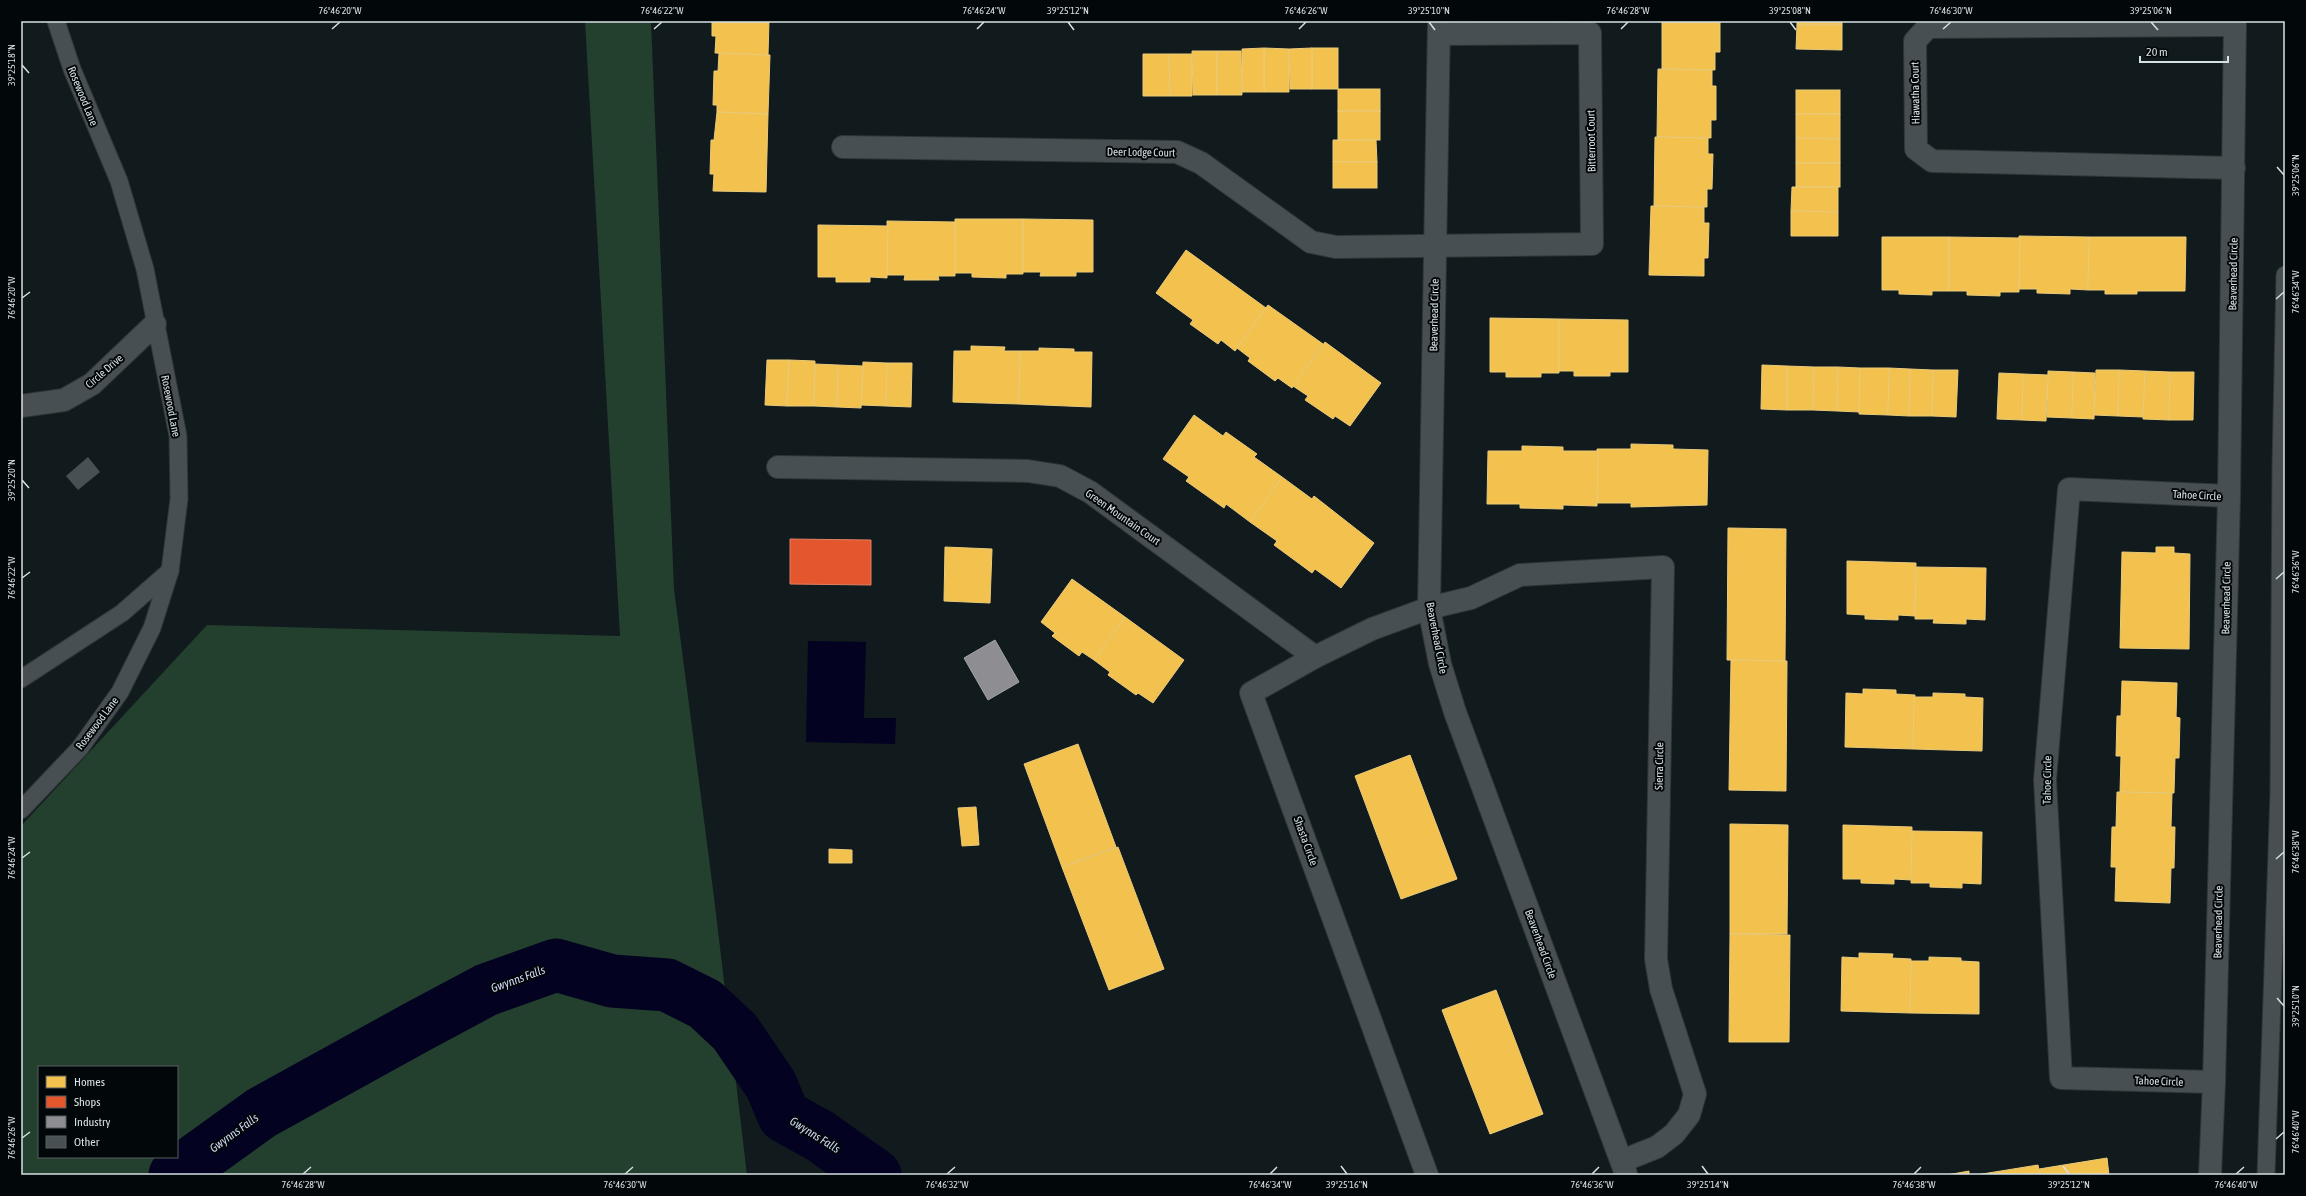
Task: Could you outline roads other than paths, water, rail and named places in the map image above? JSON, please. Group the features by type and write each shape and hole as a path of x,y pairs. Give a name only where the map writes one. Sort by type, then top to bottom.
{"street":[{"name":"Hiawatha Court","path":"2234,168 1932,161 1916,149 1915,41 1928,27 2235,23"},
{"name":"Beaverhead Circle","path":"2210,1175 2214,1082 2229,496 2235,23"},
{"name":"Beaverhead Circle","path":"1439,27 1429,608 1440,664 1455,712 1624,1168"},
{"name":"Bitterroot Court","path":"1435,245 1592,244 1590,33 1439,27"},
{"name":"Deer Lodge Court","path":"843,147 1177,152 1201,163 1311,242 1336,247 1435,245"},
{"name":"Circle Drive","path":"21,406 64,400 92,384 155,324"},
{"name":"Green Mountain Court","path":"778,467 1028,471 1060,476 1090,492 1315,657"},
{"name":"Tahoe Circle","path":"2214,1082 2061,1078 2045,780 2070,489 2229,496"},
{"name":"Sierra Circle","path":"1429,608 1471,598 1520,575 1663,567 1656,959 1661,989 1695,1094 1689,1115 1674,1134 1624,1168"},
{"name":"Shasta Circle","path":"1427,1175 1251,693 1315,657 1372,629 1429,608"}],"lane":[{"name":"Rosewood Lane","path":"21,810 80,748 120,692 152,628 170,571 179,499 178,436 145,269 118,182 72,69 56,21"},
{"path":"2266,1175 2279,793 2280,466 2285,275"},
{"path":"21,679 122,613 170,571"}],"water":[{"path":"808,641 866,642 864,718 896,718 895,744 806,742"}],"waterway":[{"name":"Gwynns Falls","path":"175,1175 261,1113 415,1028 486,990 556,965 612,981 667,985 705,1004 735,1032 771,1085 784,1116 820,1136 875,1175"}]}
